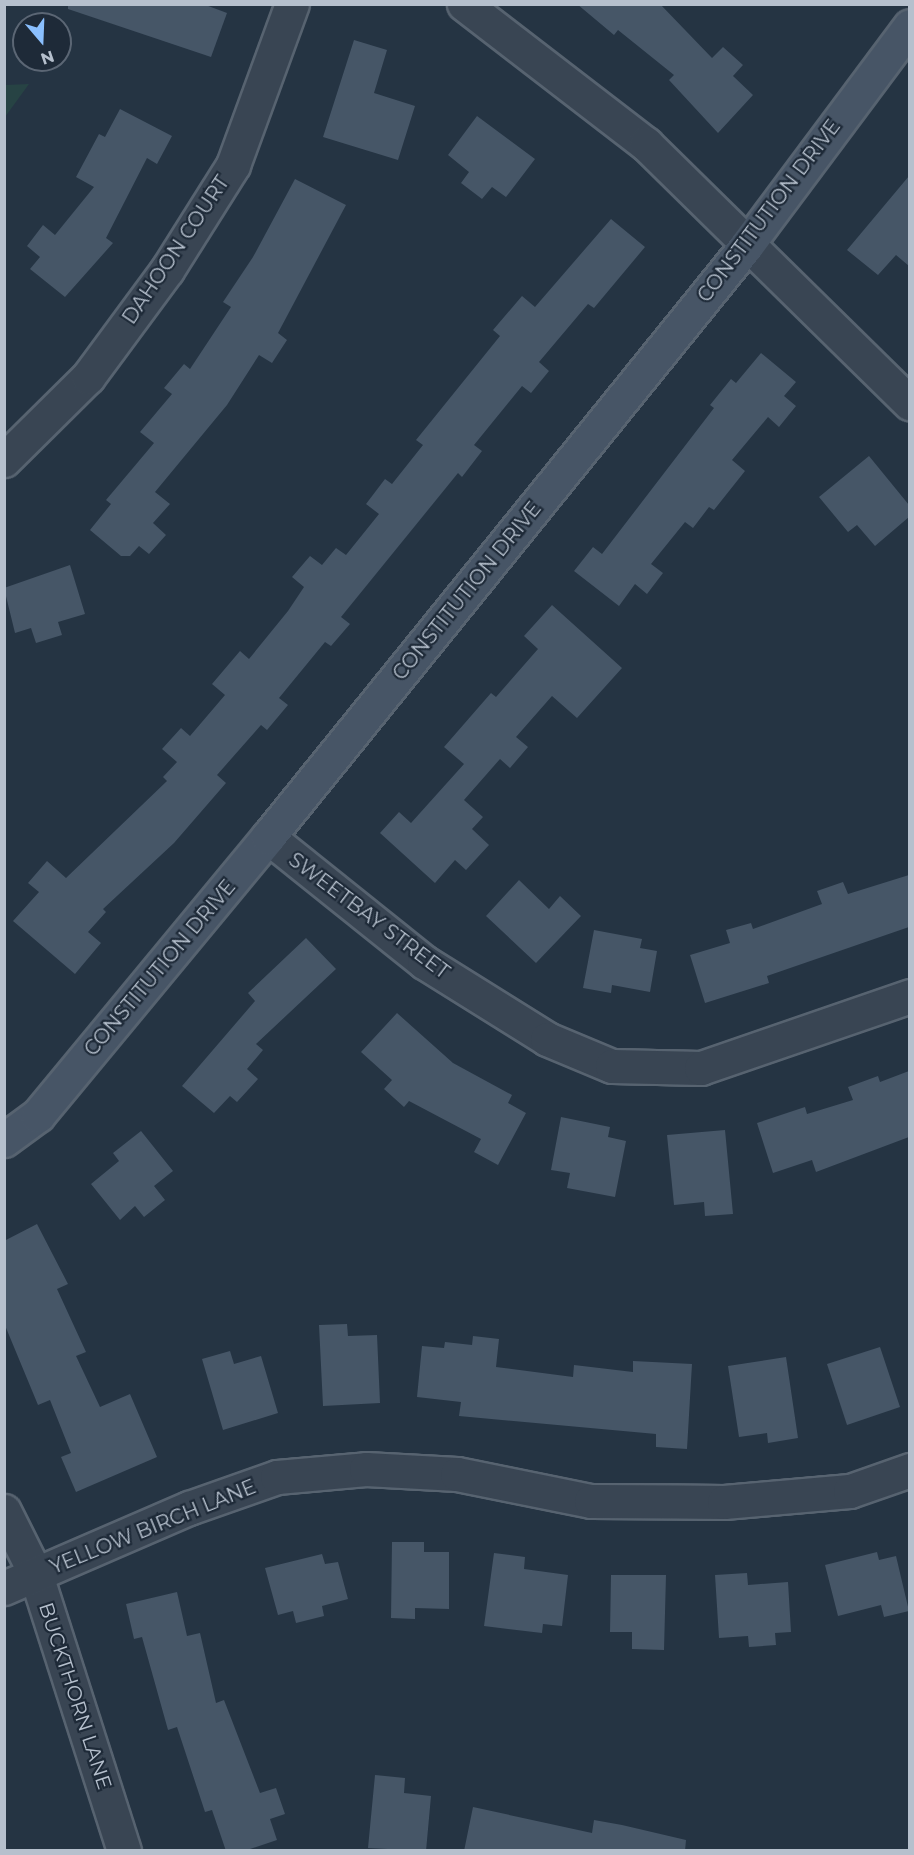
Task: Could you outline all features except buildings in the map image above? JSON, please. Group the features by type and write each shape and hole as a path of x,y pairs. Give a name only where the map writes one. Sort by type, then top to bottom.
{"street":[{"name":"DAHOON COURT","path":"4,460 88,376 167,270 233,165 292,4"},
{"path":"464,4 646,144 746,246 909,403"},
{"name":"CONSTITUTION DRIVE","path":"4,1140 38,1115 268,837 746,246 909,26"},
{"name":"SWEETBAY STREET","path":"268,837 424,962 547,1039 612,1066 701,1068 909,996"},
{"name":"YELLOW BIRCH LANE","path":"4,1588 189,1508 277,1477 377,1469 457,1474 591,1501 724,1502 850,1491 909,1470"},
{"name":"BUCKTHORN LANE","path":"4,1511 36,1575 124,1851"}],"green space":[{"path":"29,84 5,117 5,85"}]}
